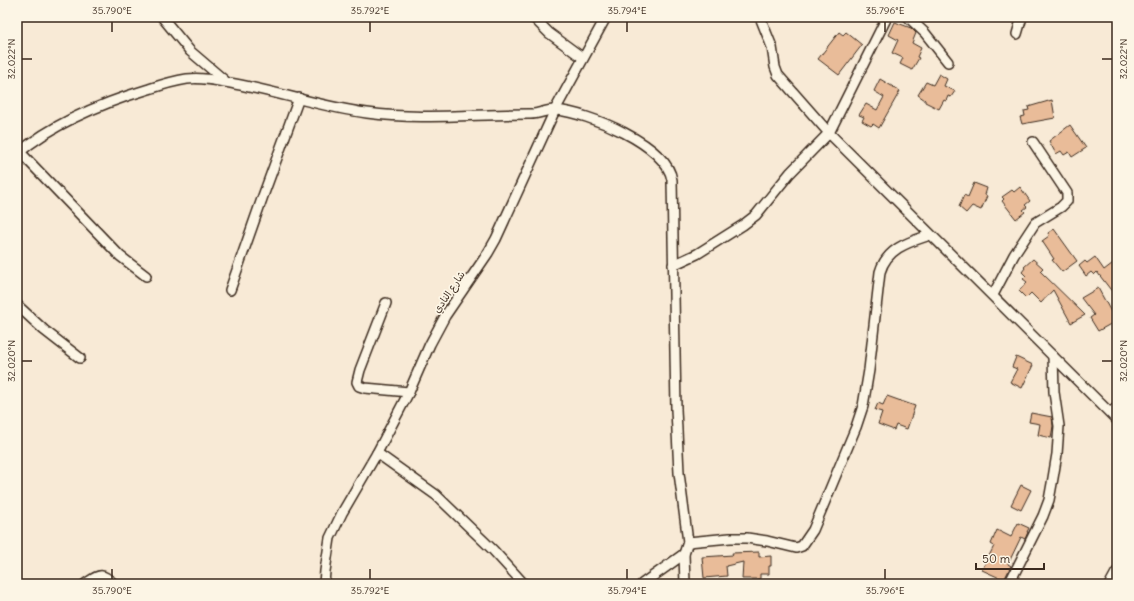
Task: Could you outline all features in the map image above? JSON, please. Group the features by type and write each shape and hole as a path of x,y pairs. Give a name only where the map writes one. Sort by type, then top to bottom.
{"street":[{"path":"162,17 190,51 226,82"},
{"path":"533,17 549,33 583,58"},
{"name":"شارع النادي","path":"324,584 330,538 342,513 377,454 409,392 430,344 445,316 496,239 555,110 606,17"},
{"path":"760,17 772,48 778,75 829,133 1117,420"},
{"path":"673,265 697,254 756,215 790,173 829,133 886,17"},
{"path":"908,17 925,33 948,62"},
{"path":"1017,34 1022,17"},
{"path":"146,276 120,256 18,153 35,140 70,119 109,103 170,82 186,79 204,79 226,82 365,112 398,117 532,114 555,110 586,117 628,134 649,147 665,163 671,172 674,377 678,451 688,542 684,554 685,584"},
{"path":"230,290 299,98"},
{"path":"993,295 1018,249 1035,223 1068,201 1067,193 1032,142"},
{"path":"688,542 747,538 796,548 802,546 806,542 813,530 860,417 869,370 880,272 883,262 889,254 902,246 930,235"},
{"path":"386,303 360,370 357,384 365,388 409,392"},
{"path":"17,305 44,330 80,358"},
{"path":"1009,584 1043,516 1049,500 1057,454 1059,426 1054,392 1053,356"},
{"path":"377,454 436,495 493,550 524,584"},
{"path":"642,584 684,554"},
{"path":"1111,584 1117,574"},
{"path":"84,584 101,575 106,576 114,584"}],"lane":[{"path":"1109,411 1117,404"}],"building":[{"path":"895,22 911,28 916,33 912,43 921,48 917,57 919,58 912,70 900,64 903,58 892,53 898,40 889,35"},
{"path":"839,32 843,35 846,32 862,45 839,75 818,59"},
{"path":"939,74 947,79 944,86 955,91 951,97 948,96 946,101 944,100 939,109 925,102 925,100 918,95 926,82 933,85"},
{"path":"880,79 900,91 879,128 873,124 871,126 862,121 864,117 859,115 866,104 877,110 884,97 874,91"},
{"path":"1052,100 1055,118 1022,124 1020,117 1025,116 1024,111 1029,110 1028,107"},
{"path":"1070,125 1086,148 1072,157 1069,152 1064,155 1061,151 1056,154 1049,141"},
{"path":"974,183 987,188 985,195 987,196 981,210 972,206 966,213 959,207 964,195 968,197"},
{"path":"1020,187 1030,201 1025,205 1027,207 1023,210 1025,212 1016,219 1002,201 1004,199 1002,197 1012,190 1014,192"},
{"path":"1054,229 1077,261 1062,272 1052,260 1054,259 1042,241 1049,236 1048,233"},
{"path":"1095,257 1104,270 1117,260 1117,298 1097,272 1094,275 1091,272 1086,276 1079,266 1085,261 1087,263"},
{"path":"1033,259 1043,268 1040,271 1085,315 1071,323 1053,290 1041,303 1031,293 1026,298 1019,291 1027,282 1023,279 1026,276 1022,272 1025,268 1024,267"},
{"path":"1098,288 1116,321 1098,331 1090,318 1094,315 1081,298"},
{"path":"1016,357 1033,365 1022,388 1010,382 1017,369 1012,367"},
{"path":"887,396 915,406 907,429 896,425 894,430 878,424 882,412 875,410 878,403 883,405"},
{"path":"1031,413 1052,417 1053,426 1051,438 1038,435 1040,424 1029,422"},
{"path":"1021,485 1031,490 1021,510 1011,505"},
{"path":"1018,523 1029,528 1025,539 1021,537 1008,564 1011,566 1004,580 982,570 994,546 991,544 997,530 1011,537"},
{"path":"759,552 759,557 771,556 769,574 760,574 760,579 742,579 743,562 726,566 727,576 704,578 702,557 733,555 732,553"}]}
